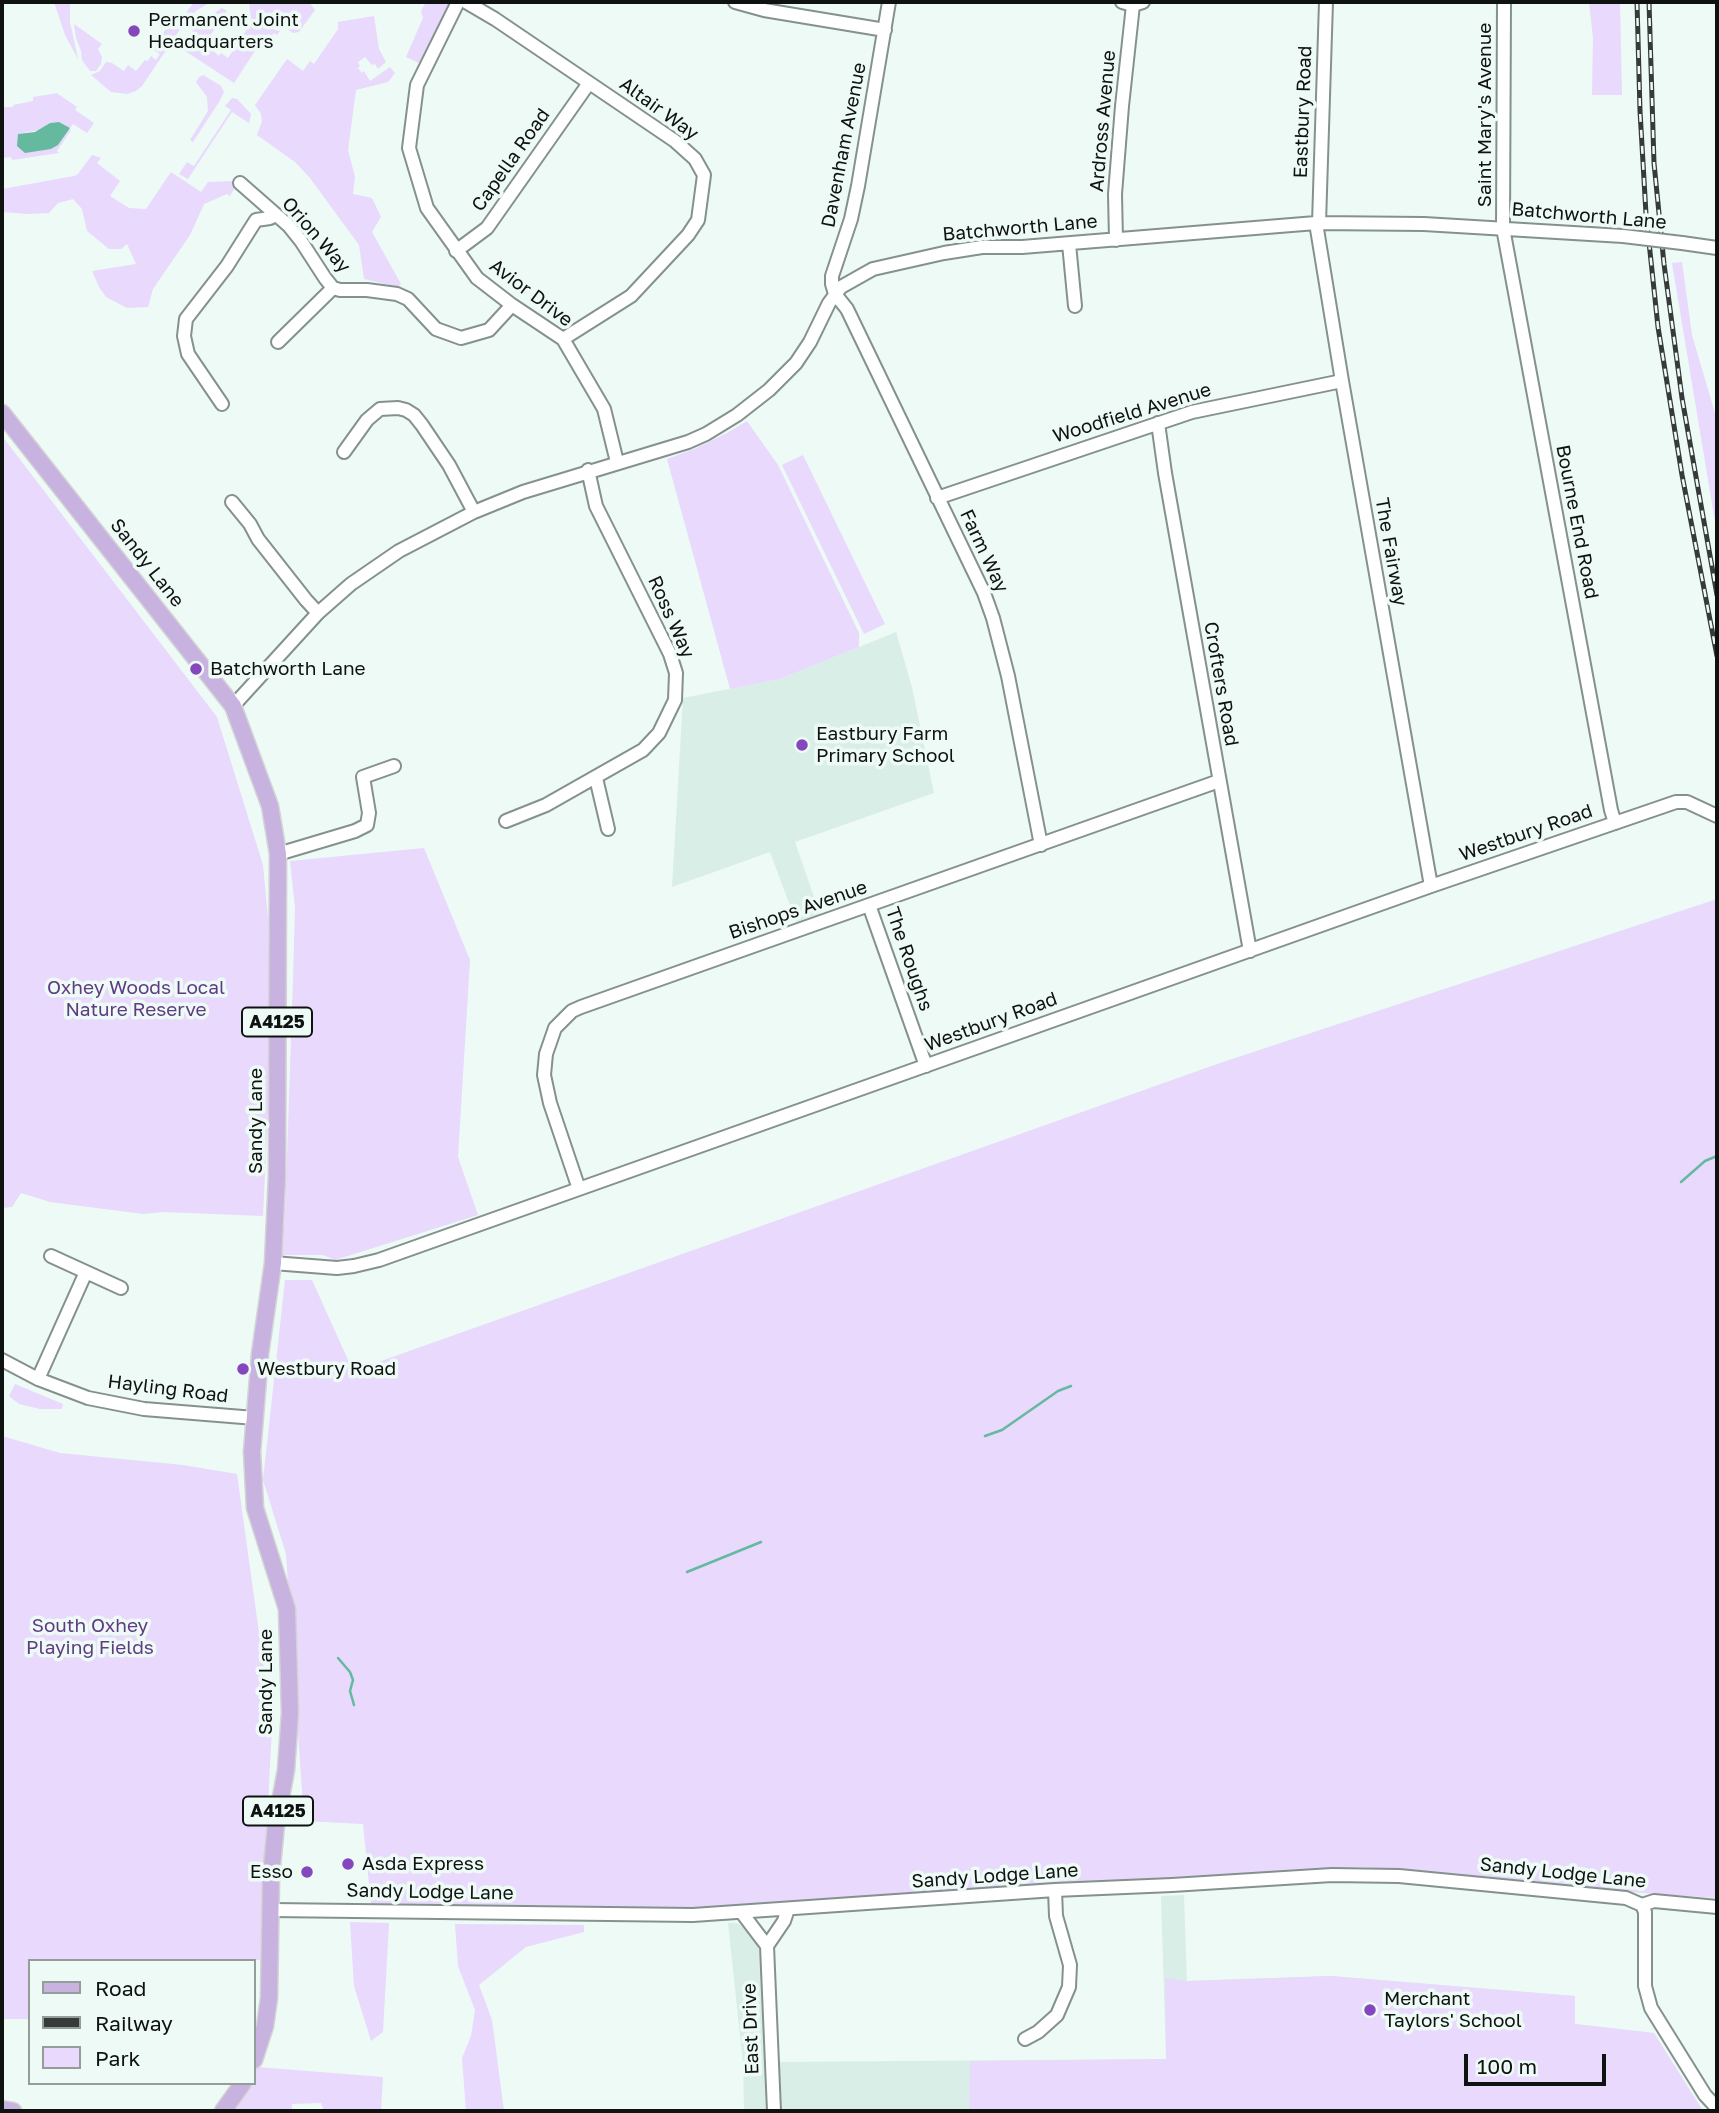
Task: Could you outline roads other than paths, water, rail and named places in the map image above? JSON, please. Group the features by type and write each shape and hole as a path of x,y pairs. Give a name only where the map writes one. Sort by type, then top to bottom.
{"main road":[{"name":"Sandy Lane","path":"2,413 233,706 270,806 278,854 277,1177 273,1263 260,1354 252,1452 255,1508 286,1609 290,1713 286,1770 276,1824 271,1910"},
{"name":"A4125","path":"256,2054 265,2026 269,1998 271,1910"},
{"path":"223,2111 242,2085"},
{"path":"2,2109 13,2111"}],"street":[{"name":"Avior Drive","path":"458,2 417,85 409,148 427,208 477,278 564,339 604,409 617,462"},
{"name":"Altair Way","path":"466,2 685,148 703,169 704,191 695,226 624,301 564,339"},
{"path":"485,2 495,19"},
{"path":"735,2 764,10 885,30"},
{"name":"Davenham Avenue","path":"835,294 831,281 856,197 889,2"},
{"name":"Eastbury Road","path":"1318,223 1325,2"},
{"name":"Saint Mary's Avenue","path":"1503,228 1504,2"},
{"name":"Ardross Avenue","path":"1116,240 1116,181 1133,3"},
{"name":"Capella Road","path":"456,251 487,228 589,83"},
{"name":"Orion Way","path":"240,183 301,241 333,288 397,294 408,299 436,329 461,338 489,330 512,305"},
{"path":"222,404 188,354 185,328 189,315 221,275 256,220 257,198"},
{"path":"256,220 276,215"},
{"name":"Batchworth Lane","path":"233,706 318,613 370,569 418,540 474,512 523,492 588,470 688,442 748,408 784,376 804,352 835,294 849,281 873,269 930,255 982,247 1069,244 1318,223 1503,228 1623,236 1717,248"},
{"name":"The Fairway","path":"1318,223 1342,381 1431,886"},
{"name":"Bourne End Road","path":"1503,228 1615,823"},
{"path":"1069,244 1075,306"},
{"path":"278,342 333,288"},
{"name":"Farm Way","path":"835,294 847,309 984,593 1008,676 1041,845"},
{"name":"Woodfield Avenue","path":"937,498 1158,423 1227,404 1342,381"},
{"path":"344,452 367,420 380,409 405,410 414,415 449,464 474,512"},
{"name":"Crofters Road","path":"1158,423 1250,951"},
{"name":"Ross Way","path":"506,821 546,805 643,750 650,744 673,708 676,694 674,664 596,506 588,470"},
{"path":"232,502 258,539 318,613"},
{"path":"278,854 367,825 369,813 363,777 394,766"},
{"path":"596,778 608,829"},
{"name":"Bishops Avenue","path":"579,1189 545,1087 544,1075 555,1028 559,1022 581,1007 1219,781"},
{"name":"Westbury Road","path":"273,1263 329,1267 354,1266 379,1260 1431,886 1681,801 1693,804 1717,817"},
{"name":"The Roughs","path":"869,905 926,1066"},
{"path":"51,1256 121,1288"},
{"path":"37,1379 86,1272"},
{"name":"Hayling Road","path":"2,1360 37,1379 88,1398 127,1406 254,1419"},
{"name":"Sandy Lodge Lane","path":"271,1910 693,1915 1055,1890 1332,1875 1377,1876 1626,1898 1642,1905 1654,1902 1717,1907"},
{"path":"1025,2039 1057,2015 1069,1987 1070,1965 1056,1916 1055,1890"},
{"path":"1642,1905 1645,1912 1645,1986 1651,2008 1705,2095 1717,2108"},
{"path":"742,1913 767,1946 784,1921 788,1909"},
{"name":"East Drive","path":"767,1946 774,2111"}],"waterway":[{"path":"1681,1182 1705,1161 1717,1156"},
{"path":"985,1436 1002,1430 1058,1391 1071,1386"},
{"path":"687,1572 761,1542"},
{"path":"338,1658 353,1680 350,1691 354,1705"}],"railway":[{"path":"1637,2 1646,214 1658,327 1682,475 1717,656"},
{"path":"1649,2 1654,163 1664,264 1682,398 1717,595"}],"place":[{"name":"Permanent Joint Headquarters","path":"134,31"},
{"name":"Batchworth Lane","path":"196,669"},
{"name":"Eastbury Farm Primary School","path":"802,745"},
{"name":"Westbury Road","path":"243,1369"},
{"name":"Asda Express","path":"348,1864"},
{"name":"Esso","path":"307,1872"},
{"name":"Merchant Taylors' School","path":"1370,2010"}],"park label":[{"name":"Oxhey Woods Local Nature Reserve","path":"136,999"},
{"name":"South Oxhey Playing Fields","path":"90,1637"}]}
